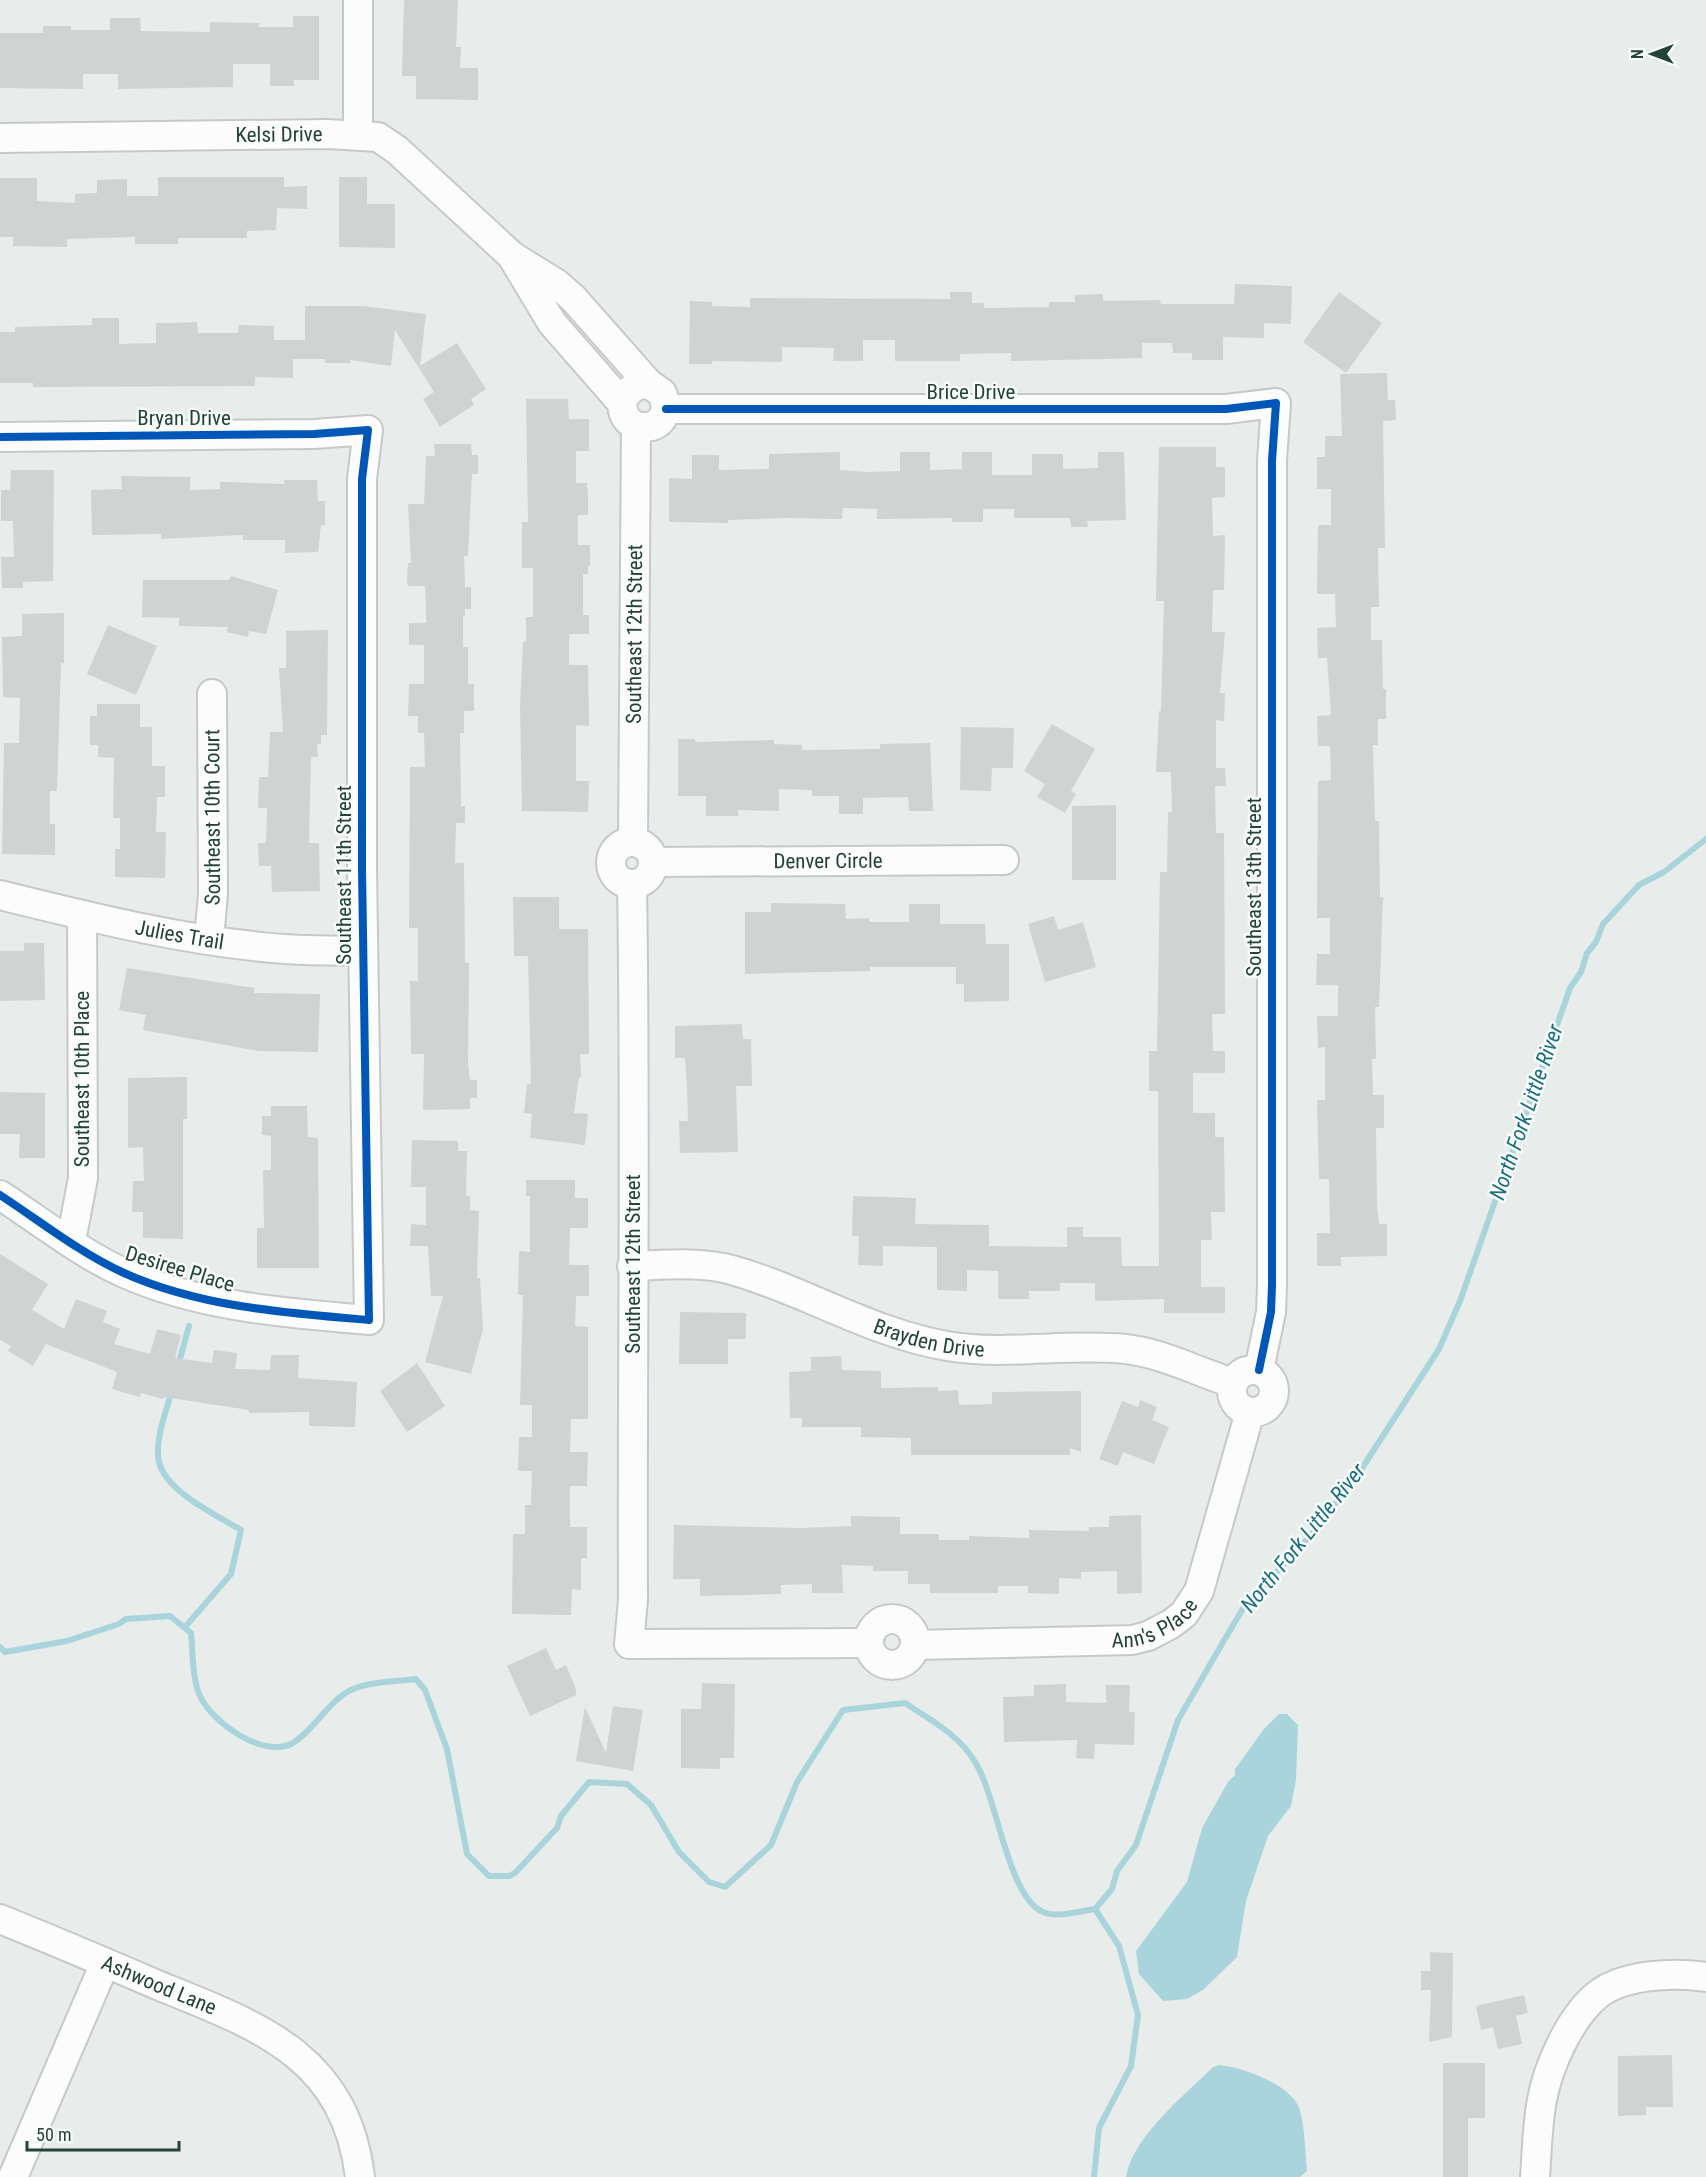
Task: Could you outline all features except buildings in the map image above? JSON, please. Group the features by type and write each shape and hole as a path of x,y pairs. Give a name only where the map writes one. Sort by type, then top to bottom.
{"street":[{"path":"358,0 358,134"},
{"name":"Kelsi Drive","path":"0,138 358,134 387,141 512,256 557,284 573,298 649,384"},
{"name":"Kelsi Drive","path":"512,256 552,323 629,415"},
{"path":"649,384 662,393 666,409 656,425 644,428 629,415 628,391 636,385 649,384"},
{"name":"Brice Drive","path":"666,409 1214,409 1276,403"},
{"name":"Southeast 13th Street","path":"1259,1370 1271,1311 1272,1285 1272,461 1276,403"},
{"name":"Southeast 12th Street","path":"629,415 633,842"},
{"name":"Bryan Drive","path":"0,437 314,434 368,430"},
{"name":"Southeast 11th Street","path":"368,430 362,479 363,951 369,1320"},
{"name":"Southeast 10th Court","path":"209,939 213,894 212,694"},
{"path":"633,842 646,846 654,862 650,875 645,880 632,884 616,875 612,860 620,845 633,842"},
{"name":"Denver Circle","path":"654,862 1004,860"},
{"name":"Southeast 12th Street","path":"629,1644 633,1600 632,1266 636,1092 632,884"},
{"name":"Julies Trail","path":"0,895 82,915 209,939 286,950 363,951"},
{"name":"Southeast 10th Place","path":"71,1241 83,1178 82,915"},
{"name":"Desiree Place","path":"0,1195 123,1272 189,1295 252,1308 369,1320"},
{"name":"Brayden Drive","path":"632,1266 694,1264 733,1270 886,1331 947,1346 985,1350 1123,1349 1164,1358 1233,1383"},
{"path":"1259,1370 1268,1375 1275,1393 1268,1407 1250,1412 1238,1406 1233,1397 1233,1383 1243,1372 1259,1370"},
{"name":"Ann's Place","path":"629,1644 868,1643 872,1654 879,1662 893,1666 906,1661 915,1645 1115,1642 1148,1636 1184,1614 1199,1591 1250,1412"},
{"name":"Ashwood Lane","path":"0,1919 269,2034 292,2050 310,2067 342,2112 351,2132 360,2177"},
{"path":"13,2177 105,1963"},
{"path":"1535,2177 1536,2139 1542,2097 1558,2051 1572,2023 1596,1995 1641,1977 1668,1974 1706,1977"}],"water":[{"path":"1279,1714 1287,1714 1298,1725 1296,1780 1291,1806 1268,1836 1246,1901 1237,1957 1203,1990 1187,1999 1163,2001 1139,1974 1136,1951 1187,1882 1202,1828 1228,1782 1235,1775 1235,1769 1264,1729"},
{"path":"1219,2065 1241,2069 1266,2079 1288,2093 1296,2102 1303,2125 1307,2171 1300,2177 1126,2177 1130,2162 1149,2132 1188,2090 1213,2067"}],"waterway":[{"name":"North Fork Little River","path":"1095,1909 1112,1889 1117,1871 1136,1845 1178,1720 1244,1607 1311,1535 1357,1476 1439,1349 1460,1301 1570,988 1581,972 1587,953 1596,942 1603,924 1639,885 1664,872 1706,839"},
{"path":"178,1366 189,1326"},
{"path":"172,1391 159,1439 158,1455 161,1467 168,1479 190,1499 241,1530 231,1574 185,1627"},
{"path":"0,1647 5,1652 67,1641 119,1624 126,1619 170,1616 191,1633 196,1682 206,1706 226,1726 239,1735 266,1746 279,1747 291,1744 311,1727 337,1699 351,1690 369,1684 416,1679 425,1690 447,1749 467,1854 489,1876 509,1876 515,1873 557,1828 561,1816 589,1782 627,1784 651,1805 679,1852 709,1882 725,1887 771,1845 797,1782 843,1710 905,1703 953,1736 975,1762 990,1797 1011,1865 1029,1901 1041,1911 1053,1914 1095,1909"},
{"name":"North Fork Little River","path":"1094,2177 1099,2128 1131,2066 1138,2015 1119,1946 1095,1909"}],"cycle path":[{"path":"666,409 1226,409 1276,403 1272,461 1272,1285 1271,1312 1259,1370"},
{"path":"0,437 314,434 368,430 362,479 362,870 369,1320 244,1307 183,1294 153,1284 124,1273 92,1256 0,1195"}]}
